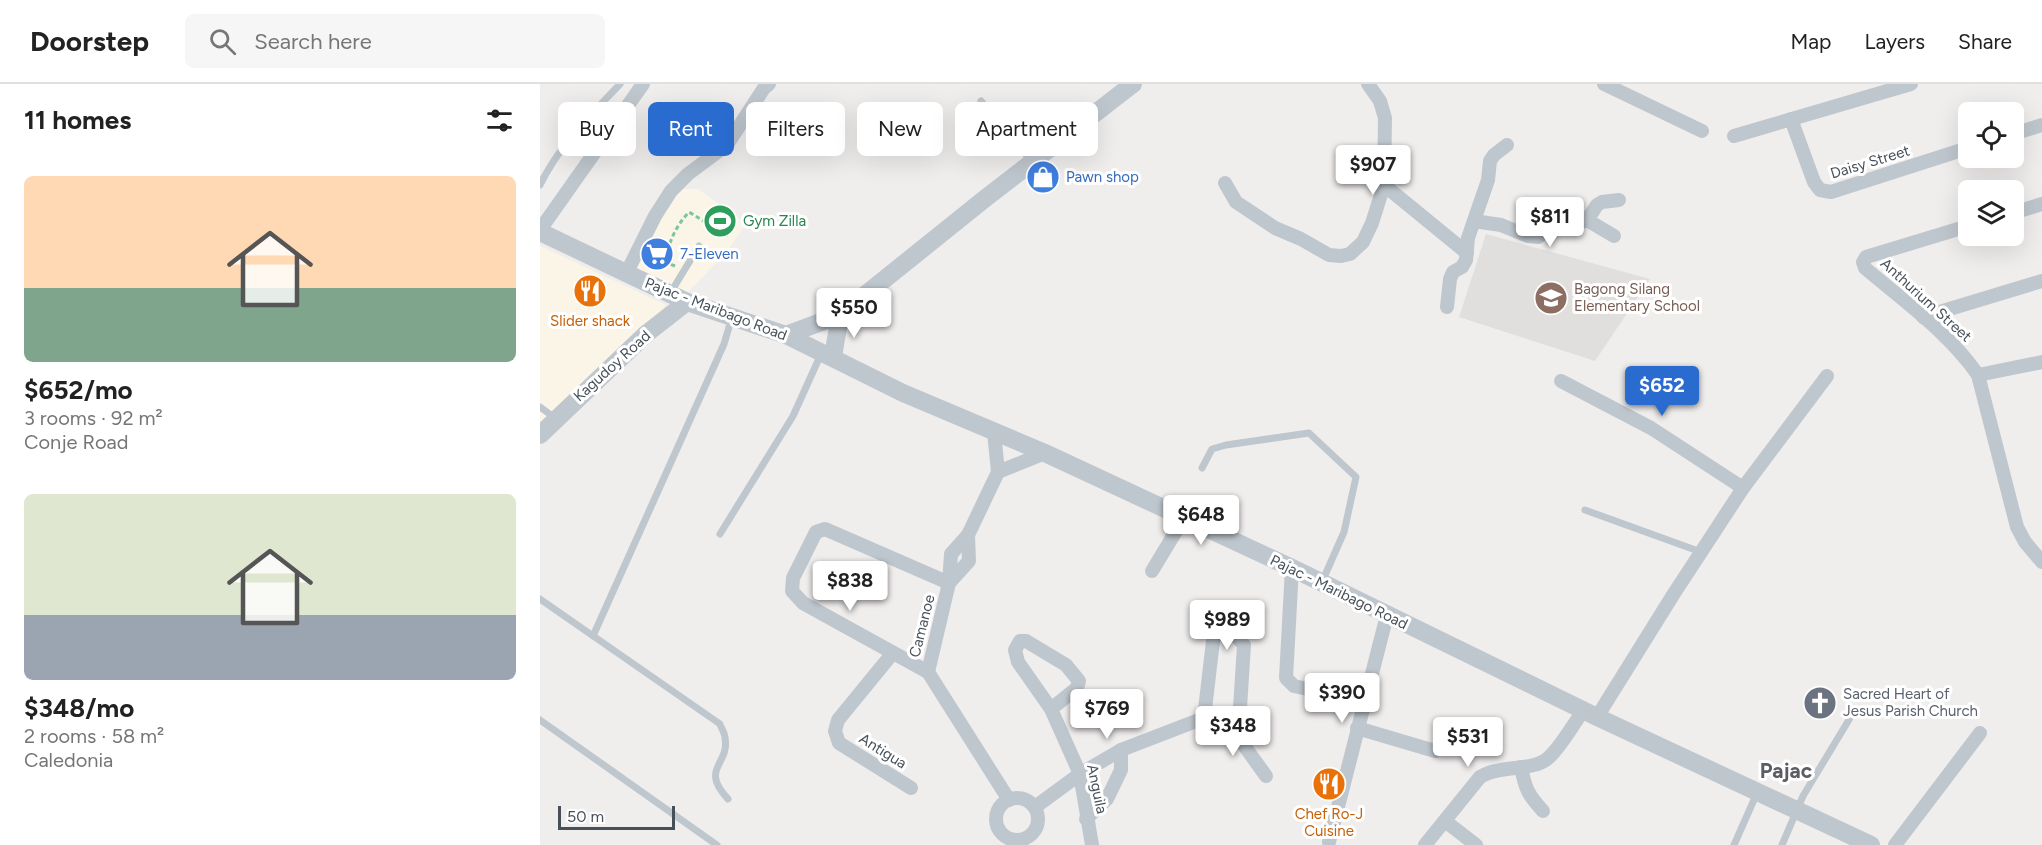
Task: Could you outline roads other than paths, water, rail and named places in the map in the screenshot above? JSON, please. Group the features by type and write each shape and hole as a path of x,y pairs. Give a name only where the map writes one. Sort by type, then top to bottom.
{"street":[{"path":"540,231 643,84"},
{"path":"626,274 655,216 671,191 688,174 727,145 764,88 769,84"},
{"path":"1225,183 1236,202 1275,228 1301,238 1329,255 1350,254 1363,242 1372,223 1384,185 1385,118 1380,101 1368,84"},
{"path":"1734,136 1911,84"},
{"path":"1614,86 1702,131"},
{"path":"786,335 840,315 1122,87"},
{"name":"Daisy Street","path":"1791,119 1814,182 1820,190 1831,192 1958,151"},
{"path":"2024,131 2042,125"},
{"path":"1447,307 1450,279 1453,272 1462,267 1466,260 1468,238 1488,180 1490,161 1507,145"},
{"path":"1384,185 1467,253"},
{"path":"1474,221 1501,225 1528,236 1538,237 1550,227 1569,226 1587,220 1597,205 1602,202 1619,200"},
{"path":"2024,210 2042,204"},
{"path":"1587,220 1614,236"},
{"name":"Anthurium Street","path":"1958,229 1866,257 1863,262 1865,268 1965,356 1978,375 2017,527 2025,542 2042,562"},
{"name":"Pajac - Maribago Road","path":"540,231 687,302 786,335 903,393 1044,453 1292,568 1590,714 1871,845"},
{"path":"1923,317 2042,281"},
{"name":"Kagudoy Road","path":"540,435 646,334 687,302"},
{"path":"827,354 840,315"},
{"path":"1978,375 2042,362"},
{"path":"1425,845 1480,777 1488,772 1521,767 1547,759 1590,714 1743,488 1827,376"},
{"path":"1561,381 1651,428 1743,488"},
{"path":"949,583 951,554 968,535 998,472 994,432"},
{"path":"998,472 1044,453"},
{"path":"1152,571 1184,518"},
{"name":"Camanoe","path":"825,529 833,531 949,583 928,672 892,654 803,603 792,591 793,578 816,532 825,529"},
{"path":"1292,568 1286,678 1294,686 1364,701"},
{"path":"1329,842 1387,615"},
{"path":"1204,718 1213,641 1215,635 1225,633 1235,635 1244,645 1240,708 1231,719"},
{"name":"Anguila","path":"1051,709 1077,688 1079,681 1066,665 1026,640 1020,641 1015,650 1018,662 1051,709 1080,774 1092,845"},
{"name":"Antigua","path":"892,654 838,720 835,731 839,743 911,788"},
{"path":"928,672 1009,800"},
{"path":"1035,807 1080,774 1121,750 1204,718 1231,719"},
{"path":"1231,719 1244,744 1266,776"},
{"path":"1357,728 1435,751"},
{"path":"1895,845 1980,733"},
{"path":"1086,819 1107,799 1121,770 1121,750"},
{"path":"1521,767 1525,787 1543,811"},
{"path":"1023,799 1035,807 1038,813 1038,824 1033,834 1024,842 1001,840 996,816 1002,804 1009,800 1023,799"},
{"path":"1445,821 1476,845"}],"lane":[{"path":"540,185 564,144 620,84"},
{"path":"981,101 1032,162"},
{"path":"670,294 699,246"},
{"path":"593,636 724,344 732,317"},
{"path":"720,534 793,416 827,354"},
{"path":"540,406 556,418"},
{"path":"1202,468 1212,449 1309,433 1356,477 1344,532 1322,583"},
{"path":"1585,510 1701,552"},
{"path":"540,599 720,724 726,738 714,777 720,790 728,799"},
{"path":"1782,845 1803,796 1850,718"},
{"path":"540,720 717,845"},
{"path":"1734,845 1757,792"}],"place":[{"name":"Pawn shop","path":"1043,177"},
{"name":"Gym Zilla","path":"720,221"},
{"name":"7-Eleven","path":"657,254"},
{"name":"Slider shack","path":"590,291"},
{"name":"Bagong Silang Elementary School","path":"1551,298"},
{"name":"Sacred Heart of Jesus Parish Church","path":"1820,703"},
{"name":"Chef Ro-J Cuisine","path":"1329,784"}],"district":[{"name":"Pajac","path":"1786,770"}]}
